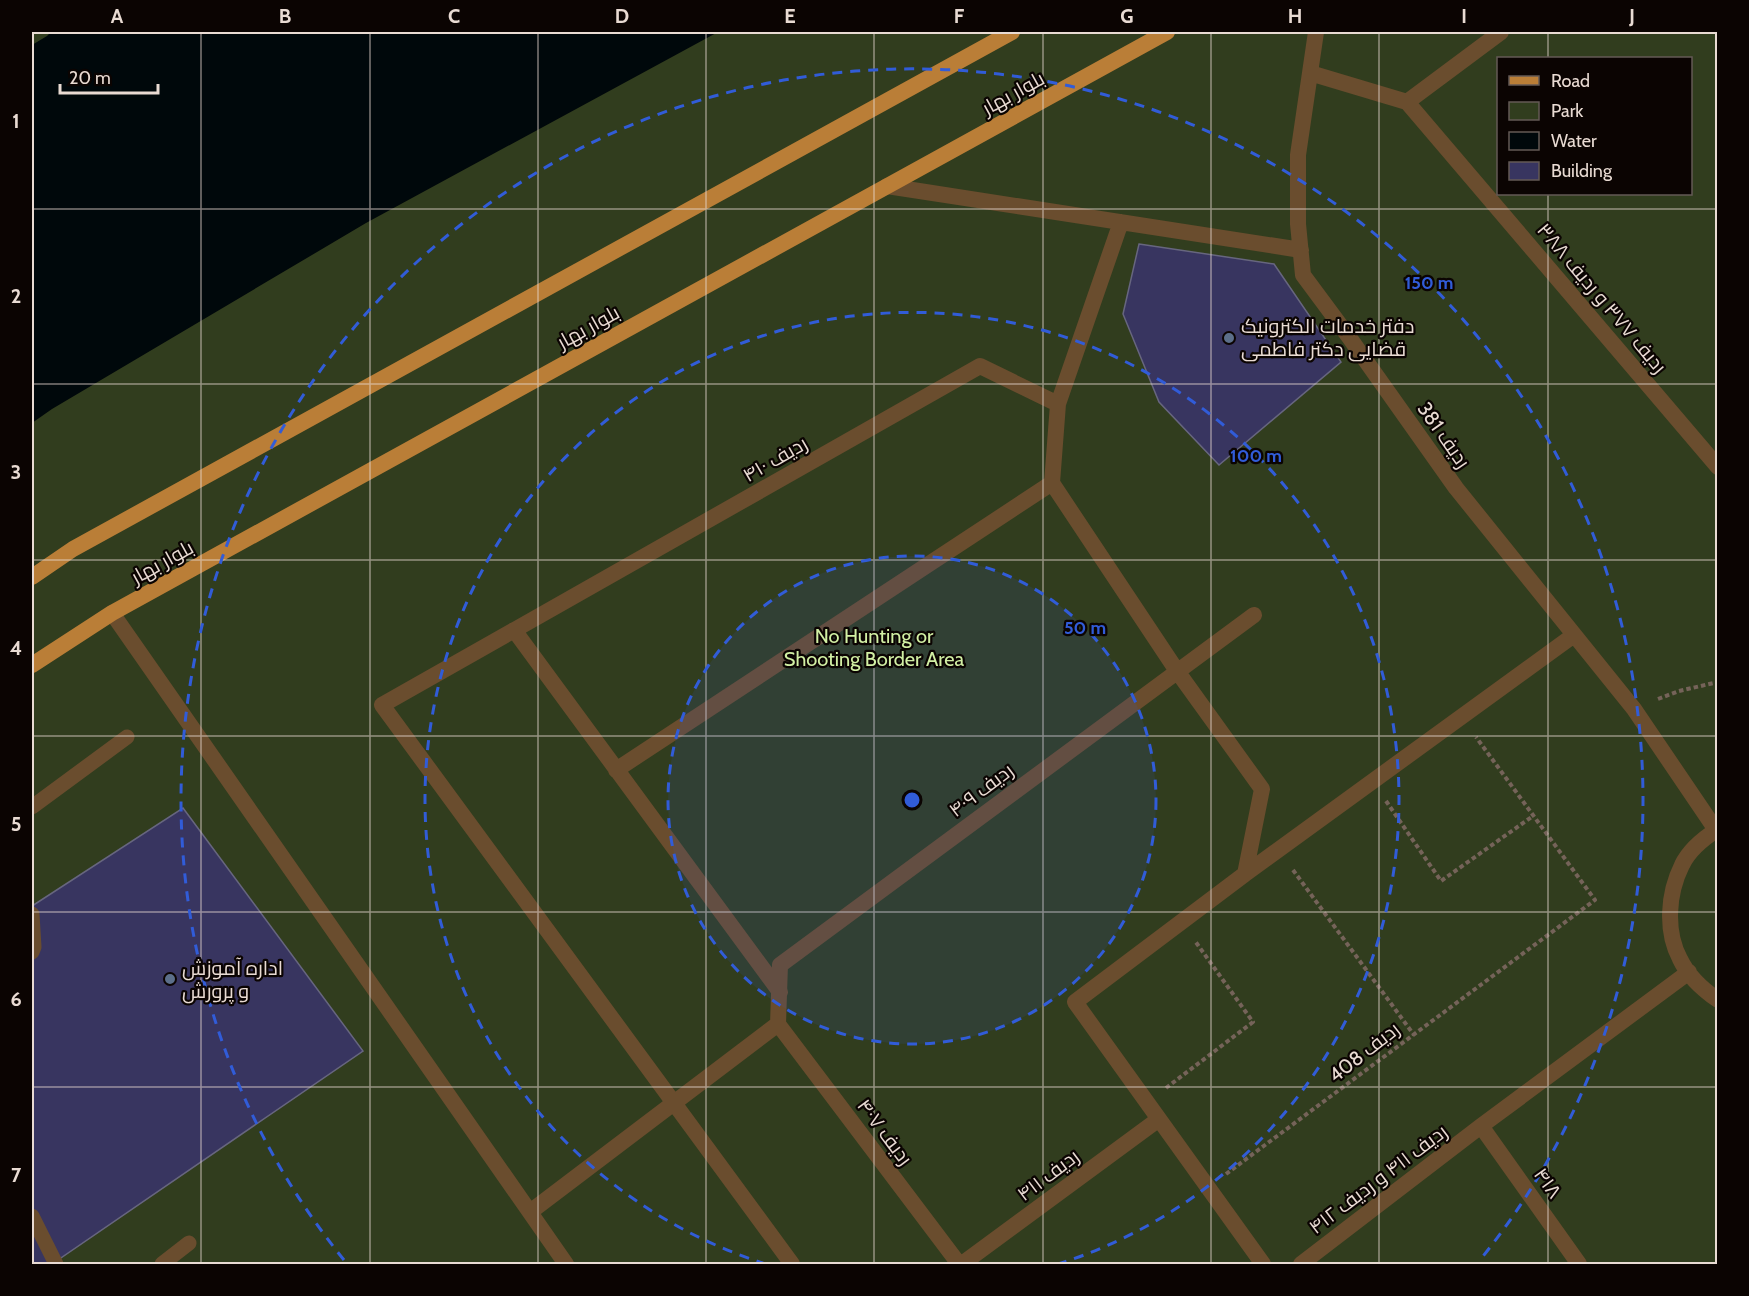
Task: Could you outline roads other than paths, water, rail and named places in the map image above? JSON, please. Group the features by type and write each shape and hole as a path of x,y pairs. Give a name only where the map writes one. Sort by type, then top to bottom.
{"main road":[{"path":"32,577 84,543 1012,32"},
{"name":"بلوار بهار","path":"32,665 112,613 1167,32"}],"street":[{"name":"ردیف 381","path":"1316,32 1298,155 1298,224 1303,275 1456,488 1635,709 1717,830"},
{"path":"1310,73 1407,102 1501,32"},
{"name":"ردیف ۳۷۷ و ردیف ۳۸۸","path":"1407,102 1718,467"},
{"path":"886,186 1301,250"},
{"path":"1121,222 1058,404 1052,483 1177,671 1262,789 1245,874"},
{"name":"ردیف ۴۱۰","path":"514,630 980,366 1058,404"},
{"path":"616,770 1052,483"},
{"path":"112,613 566,1264"},
{"name":"ردیف ۴۰۹","path":"778,1024 780,965 1254,615"},
{"path":"780,992 514,630 382,705 792,1264"},
{"path":"1263,1264 1075,1002 1182,924 1245,874 1574,634"},
{"path":"1717,830 1703,838 1682,864 1672,895 1670,928 1680,959 1700,987 1718,1000"},
{"name":"ردیف ۴۱۱ و ردیف ۴۱۲","path":"1301,1264 1481,1126 1689,972"},
{"path":"530,1212 778,1024"},
{"name":"ردیف ۴۰۷","path":"778,1024 961,1264"},
{"name":"ردیف ۴۱۱","path":"961,1264 1159,1119"},
{"name":"۴۱۸","path":"1481,1126 1579,1264"}],"lane":[{"path":"32,807 127,737"},
{"path":"32,914 34,947 32,952"},
{"path":"32,1216 56,1264"},
{"path":"162,1264 189,1243"}],"water":[{"path":"51,32 718,32 366,223 32,423 32,45"}],"place":[{"name":"دفتر خدمات الکترونیک قضایی دکتر فاطمی","path":"1229,338"},
{"name":"اداره آموزش و پرورش","path":"170,979"}],"park label":[{"name":"No Hunting or Shooting Border Area","path":"874,648"}]}
